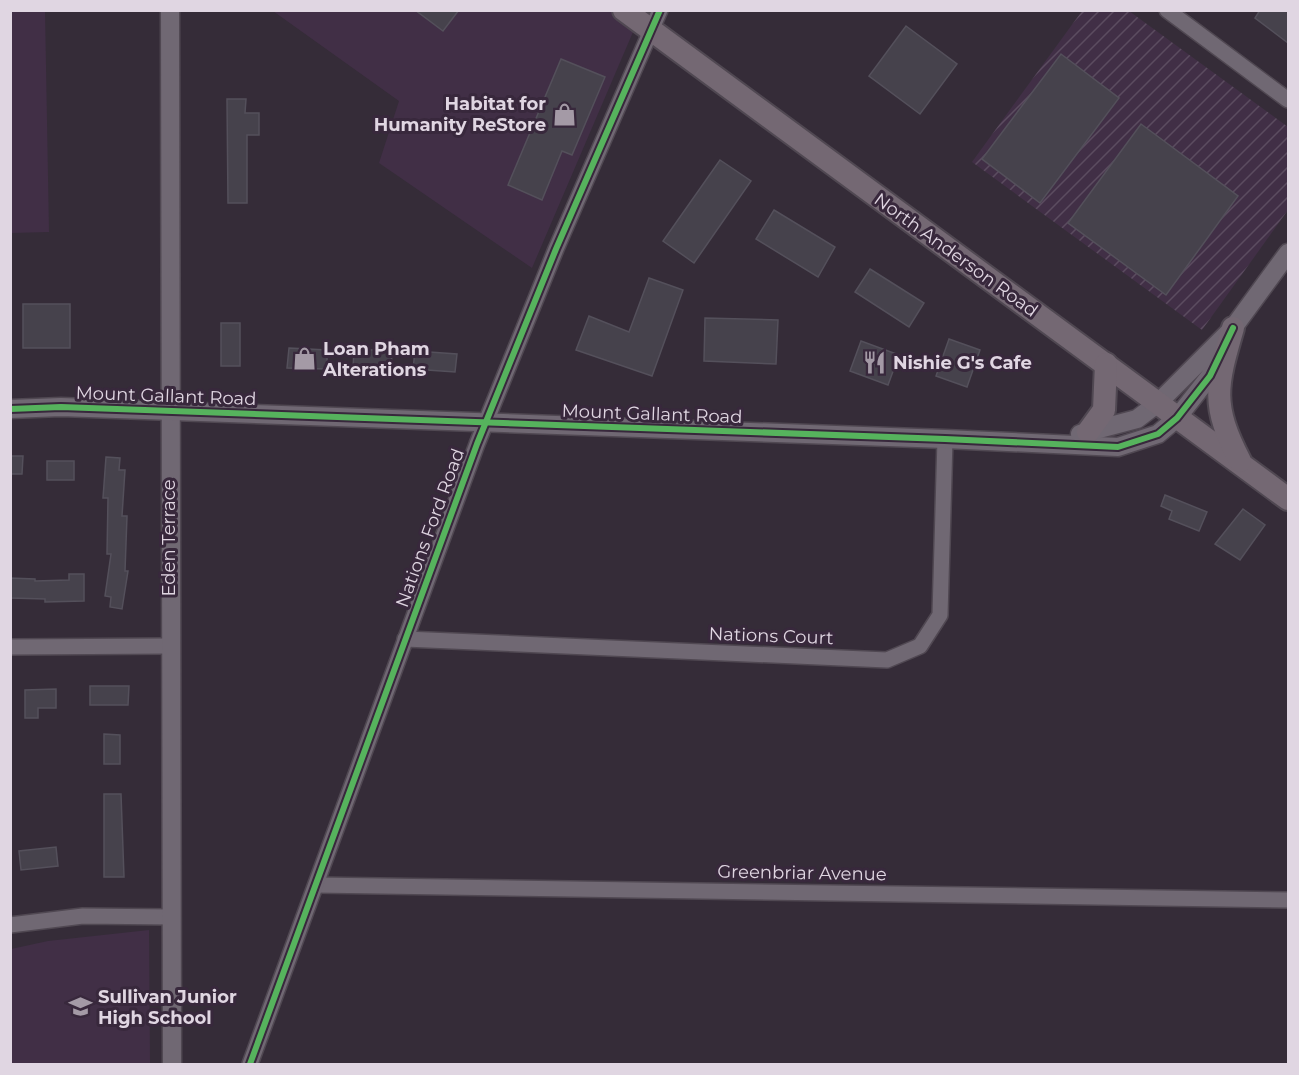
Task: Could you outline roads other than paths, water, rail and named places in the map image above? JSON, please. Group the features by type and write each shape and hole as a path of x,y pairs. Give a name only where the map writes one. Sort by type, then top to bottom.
{"main road":[{"name":"North Anderson Road","path":"624,10 655,20 1158,404 1288,499"},
{"path":"1233,328 1219,378 1217,396 1227,437 1242,465"},
{"path":"1088,432 1104,410 1106,364"}],"street":[{"name":"Eden Terrace","path":"170,10 172,1065"},
{"path":"1167,10 1288,100"},
{"name":"Nations Ford Road","path":"250,1065 486,423 655,20"},
{"name":"Mount Gallant Road","path":"1056,443 1137,418 1158,404 1233,328 1288,253"},
{"name":"Mount Gallant Road","path":"10,409 62,406 169,412 945,438 1118,447 1132,445 1158,434 1177,418 1210,376 1233,328"},
{"name":"Nations Court","path":"405,639 887,660 920,646 940,615 945,438"},
{"path":"10,647 170,645"},
{"name":"Greenbriar Avenue","path":"316,885 1288,900"},
{"path":"10,925 83,916 171,917"}],"place":[{"name":"Habitat for Humanity ReStore","path":"564,114"},
{"name":"Loan Pham Alterations","path":"305,359"},
{"name":"Nishie G's Cafe","path":"875,363"},
{"name":"Sullivan Junior High School","path":"80,1007"}]}
